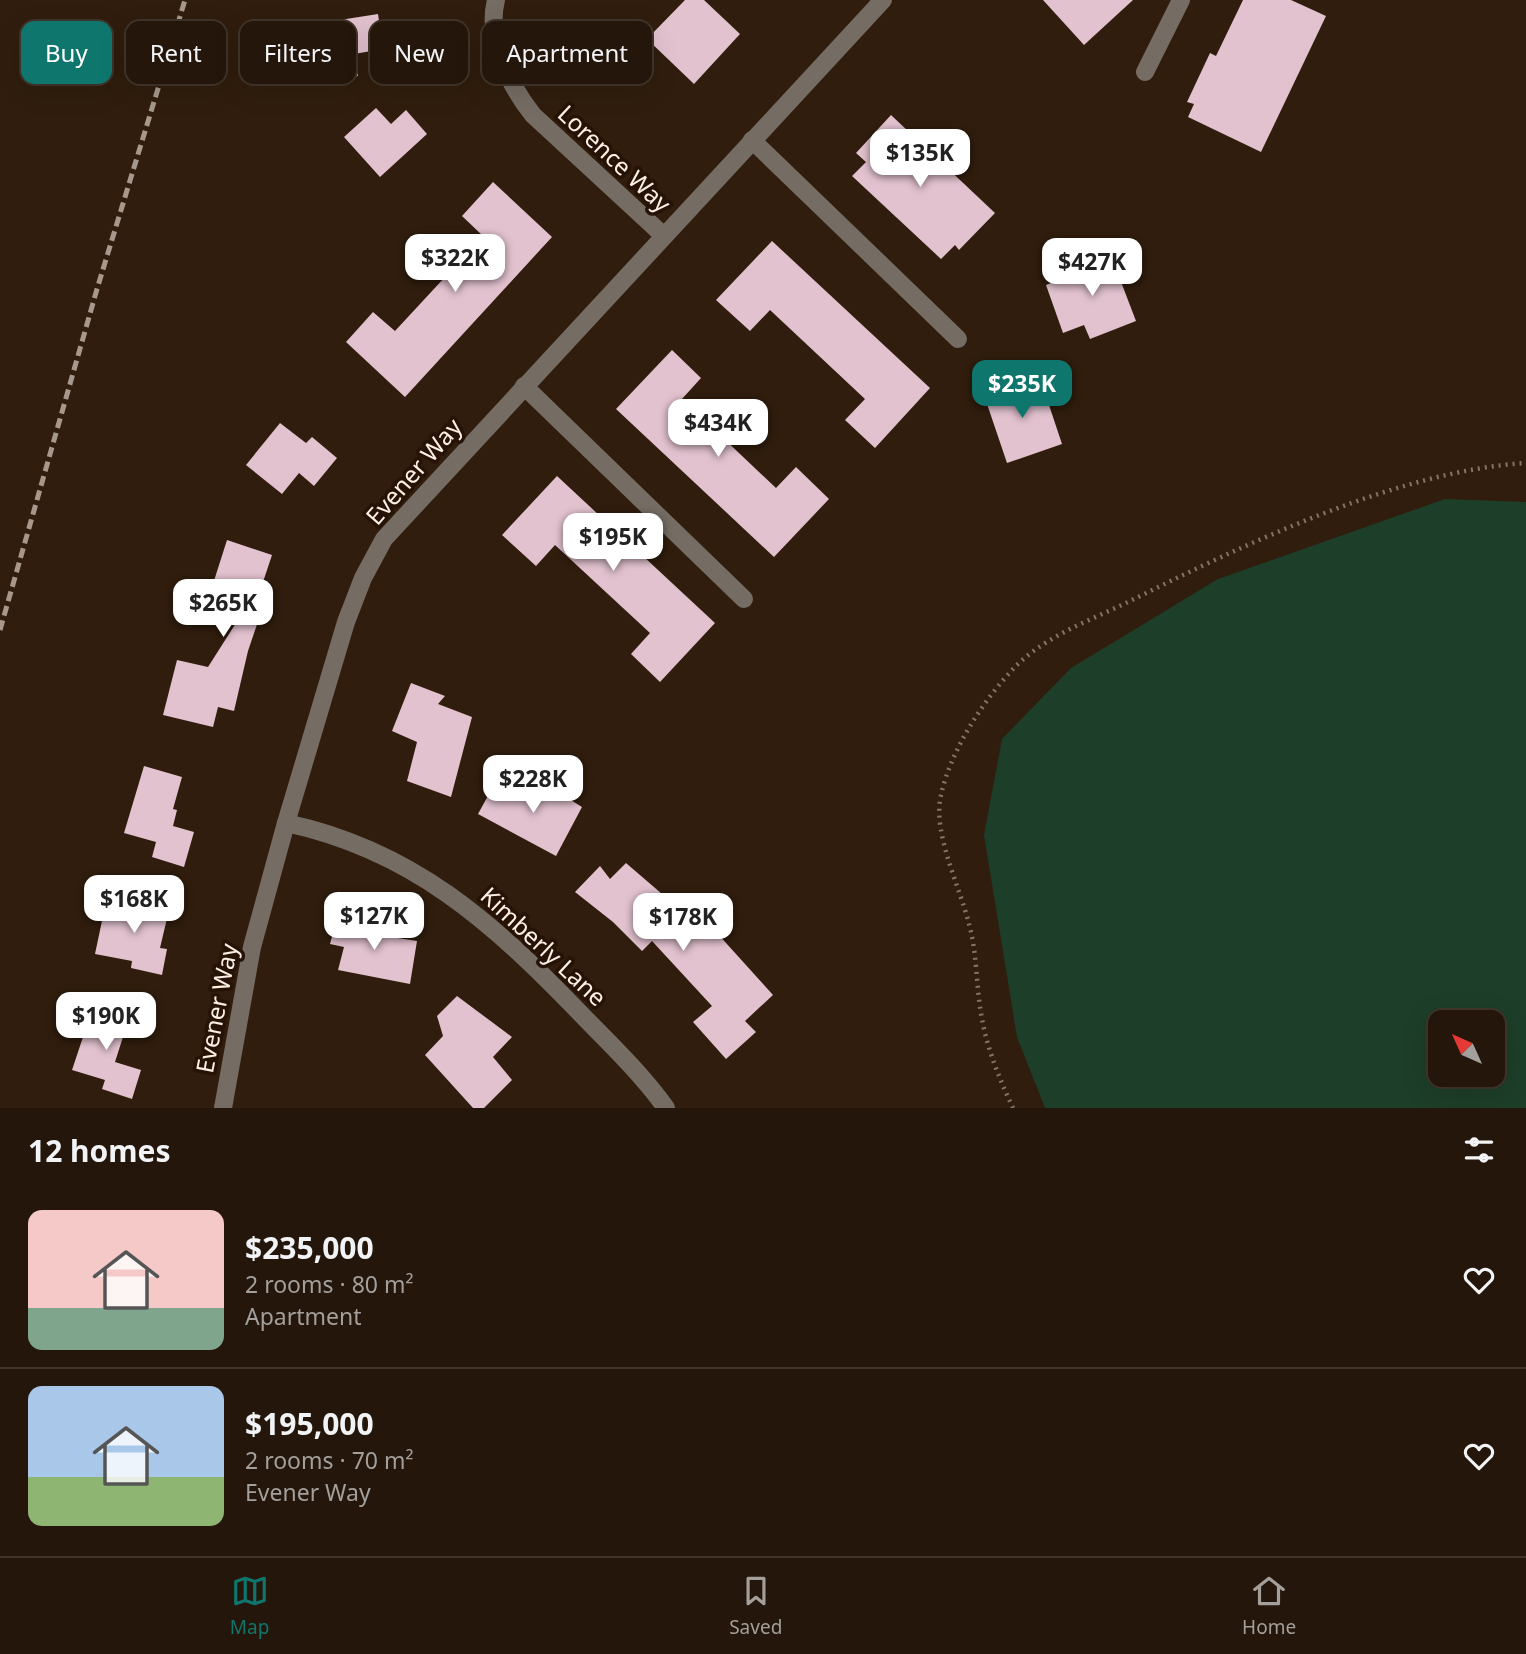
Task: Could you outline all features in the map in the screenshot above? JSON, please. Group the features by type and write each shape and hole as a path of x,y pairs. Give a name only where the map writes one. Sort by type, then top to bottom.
{"street":[{"name":"Lorence Way","path":"496,0 494,9 498,42 518,96 533,116 664,236"},
{"name":"Evener Way","path":"223,1108 252,947 286,823 346,622 384,539 883,0"},
{"path":"1145,72 1181,0"},
{"path":"752,140 958,339"},
{"path":"524,386 744,599"},
{"name":"Kimberly Lane","path":"286,823 316,829 397,862 467,905 526,957 647,1082 666,1108"}],"path":[{"path":"1013,1108 996,1072 981,1016 970,926 941,830 939,799 948,768 989,700 1015,667 1051,638 1228,553 1412,485 1491,465 1526,463"}],"green space":[{"path":"1445,499 1526,502 1526,1108 1045,1108 1017,1037 984,835 1002,739 1071,668 1218,579"}],"building":[{"path":"685,0 704,0 740,34 694,84 652,44 652,34"},
{"path":"1043,0 1133,0 1084,45"},
{"path":"1243,0 1291,0 1326,16 1261,152 1188,117 1194,104 1187,102 1210,53 1216,56"},
{"path":"378,14 379,21 370,21 370,51 356,54 356,21 333,21"},
{"path":"376,108 391,124 406,110 427,134 380,177 344,137"},
{"path":"891,115 995,213 959,250 955,245 941,259 852,176 866,162 856,153"},
{"path":"493,182 552,237 405,397 346,342 373,312 395,331 483,236 462,216"},
{"path":"772,241 930,388 875,448 845,420 865,399 770,310 750,331 716,300"},
{"path":"1110,253 1136,321 1090,339 1084,325 1063,333 1046,285 1066,277 1064,271"},
{"path":"672,350 701,378 682,399 776,488 796,467 829,499 774,557 616,409"},
{"path":"1032,377 1039,399 1046,396 1062,444 1007,463 984,395"},
{"path":"280,423 306,443 312,437 337,458 314,486 299,473 282,494 246,465"},
{"path":"557,476 715,623 660,682 631,654 650,633 555,545 536,566 502,535"},
{"path":"227,540 272,555 263,582 270,586 248,651 234,711 218,707 213,727 163,715 177,660 208,667 236,623 207,613"},
{"path":"411,683 445,696 438,704 472,717 451,797 407,781 417,742 392,731"},
{"path":"144,766 182,777 173,809 177,810 173,826 194,832 184,867 152,857 156,842 124,833"},
{"path":"537,779 582,807 556,856 478,814 495,783 522,801"},
{"path":"626,863 712,937 717,933 773,995 745,1021 756,1032 726,1059 693,1022 712,1006 652,941 642,951 613,922 575,892 600,866 610,879"},
{"path":"107,897 169,910 160,948 167,949 162,975 131,968 132,961 95,954"},
{"path":"337,918 379,928 378,935 417,941 410,984 338,970 344,947 330,944"},
{"path":"457,996 512,1037 493,1057 512,1080 484,1108 473,1108 425,1055 443,1036 437,1016"},
{"path":"94,1004 130,1015 115,1062 141,1070 132,1099 102,1089 105,1080 72,1070"}],"railway":[{"path":"0,630 97,289 185,0"}]}
